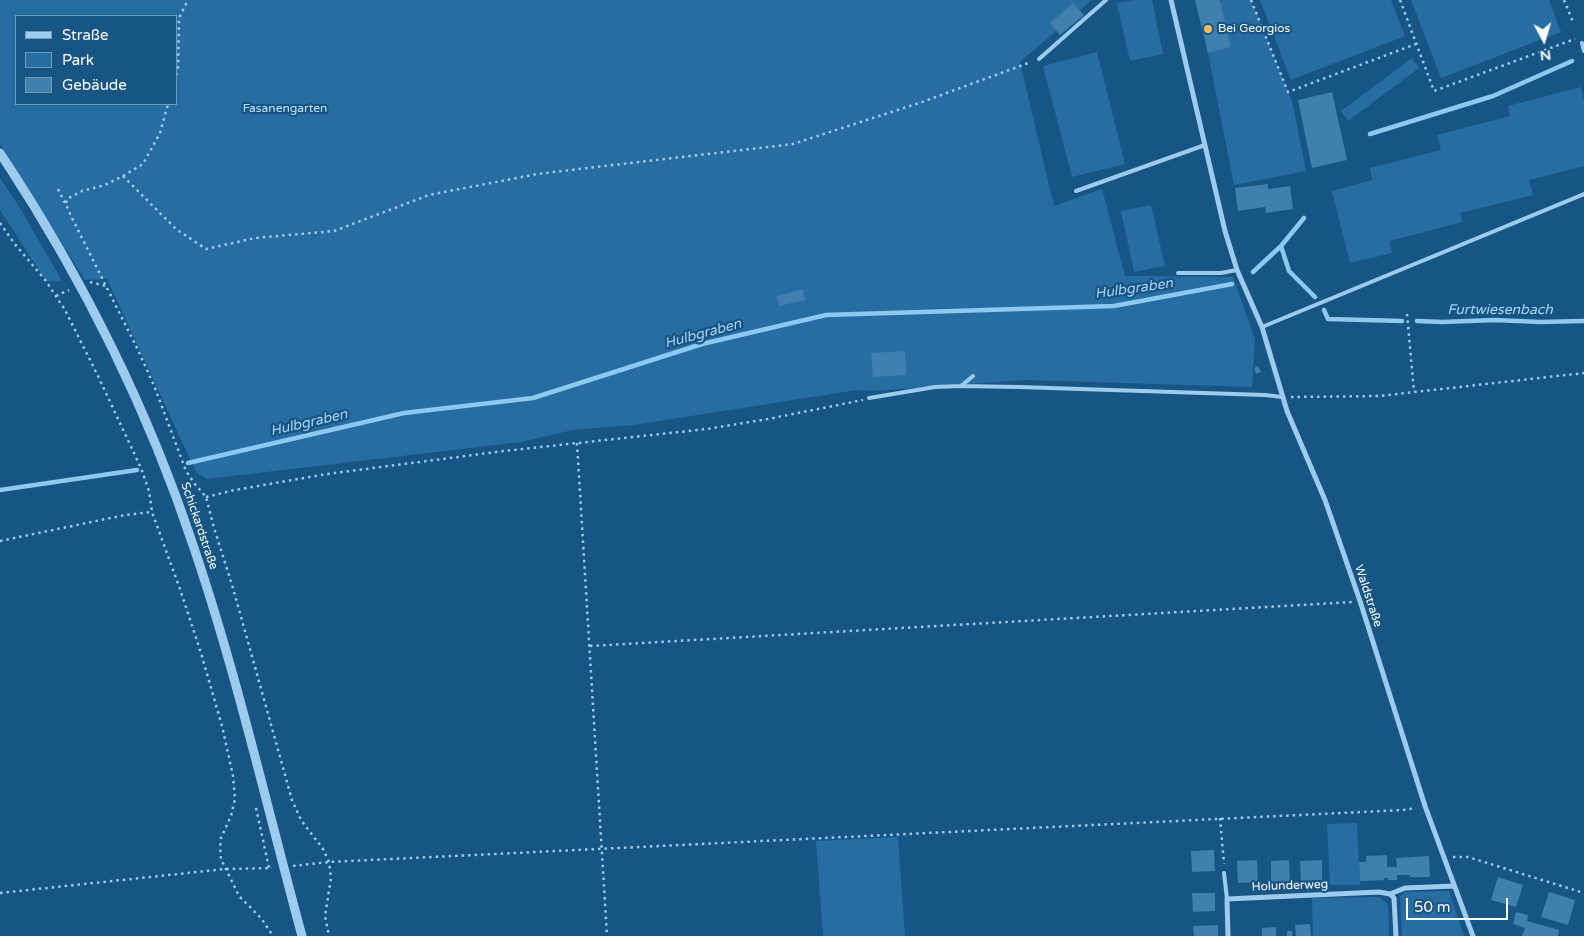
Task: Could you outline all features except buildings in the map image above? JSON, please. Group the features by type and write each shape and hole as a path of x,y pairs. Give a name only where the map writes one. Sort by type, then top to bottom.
{"street":[{"name":"Waldstraße","path":"1171,0 1225,231 1237,270 1262,327 1282,397 1325,500 1360,601 1425,806 1445,860"},
{"name":"Schickardstraße","path":"0,153 47,228 93,311 129,386 170,480 194,547 218,626 251,740 302,936"},
{"path":"1445,860 1473,936"},
{"name":"Holunderweg","path":"1227,899 1379,892 1390,894 1404,888 1454,886"},
{"path":"1390,894 1394,898 1396,936"},
{"path":"1227,899 1228,936"}],"lane":[{"path":"1039,59 1106,0"},
{"path":"1582,43 1584,51"},
{"path":"1076,191 1205,145"},
{"path":"1262,327 1584,194"},
{"path":"1178,273 1221,273 1237,270"},
{"path":"961,386 972,376"},
{"path":"869,398 935,387 961,386 1265,394 1282,397"},
{"path":"1224,874 1227,899"}],"path":[{"path":"178,69 179,18 188,0"},
{"path":"1251,0 1288,92 1416,44"},
{"path":"1400,0 1434,91 1581,37"},
{"path":"1564,0 1573,22"},
{"path":"124,176 176,229 206,249 256,238 334,231 429,195 537,174 793,144 922,102 1039,59"},
{"path":"66,203 67,199 82,191 106,185 143,164 160,133 168,105"},
{"path":"58,189 138,350 155,388 186,471 206,497 292,800 301,820 323,849 329,862 331,878 325,916 329,936"},
{"path":"0,223 46,282 70,321 141,468 149,491 152,512 192,625 222,726 236,790 234,808 221,838 221,859 239,896 261,918 272,936"},
{"path":"1407,314 1414,392"},
{"path":"1282,397 1379,396 1584,374"},
{"path":"206,497 244,488 327,474 737,424 816,410 869,398"},
{"path":"577,443 607,936"},
{"path":"0,541 125,515 152,512"},
{"path":"590,646 1360,601"},
{"path":"254,803 269,868"},
{"path":"0,893 225,870 284,867 329,862 1403,810 1425,806"},
{"path":"1220,818 1224,874"},
{"path":"1445,860 1455,857 1468,858 1584,893"}],"green space":[{"name":"Fasanengarten","path":"0,0 1092,0 1020,62 1054,206 1102,189 1125,276 1233,277 1255,339 1252,387 1025,380 875,391 857,390 634,425 573,430 521,442 207,479 196,472 107,279 85,280 0,144"},
{"path":"1133,0 1152,0 1163,54 1130,61 1117,3"},
{"path":"1223,0 1251,0 1292,101 1306,171 1234,185 1208,53 1231,47 1220,2"},
{"path":"1260,0 1391,0 1405,36 1291,80"},
{"path":"1411,0 1549,0 1561,32 1441,78"},
{"path":"1097,52 1125,164 1072,177 1043,66"},
{"path":"1412,58 1419,68 1348,121 1341,111"},
{"path":"1581,87 1584,100 1584,166 1529,180 1533,195 1460,213 1462,222 1390,241 1392,253 1350,263 1332,191 1372,180 1370,168 1441,150 1437,135 1510,116 1508,106"},
{"path":"0,178 20,208 62,281 46,281 0,210"},
{"path":"1151,205 1165,266 1134,272 1121,211"},
{"path":"1357,823 1360,885 1330,885 1327,824"},
{"path":"898,837 905,936 823,936 816,841"},
{"path":"1449,891 1464,936 1402,936 1400,896 1405,892"},
{"path":"1379,897 1388,904 1389,936 1313,936 1312,898"}],"waterway":[{"name":"Hulbgraben","path":"1370,134 1493,96 1572,61"},
{"name":"Furtwiesenbach","path":"1253,272 1281,246 1304,218"},
{"name":"Furtwiesenbach","path":"1281,246 1289,271 1315,297"},
{"name":"Hulbgraben","path":"188,463 404,413 533,398 702,344 826,315 1114,306 1232,284"},
{"name":"Furtwiesenbach","path":"1324,310 1328,319 1402,321"},
{"name":"Furtwiesenbach","path":"1417,321 1584,321"},
{"name":"Hulbgraben","path":"0,490 137,470"}],"place":[{"name":"Bei Georgios","path":"1208,29"}]}
